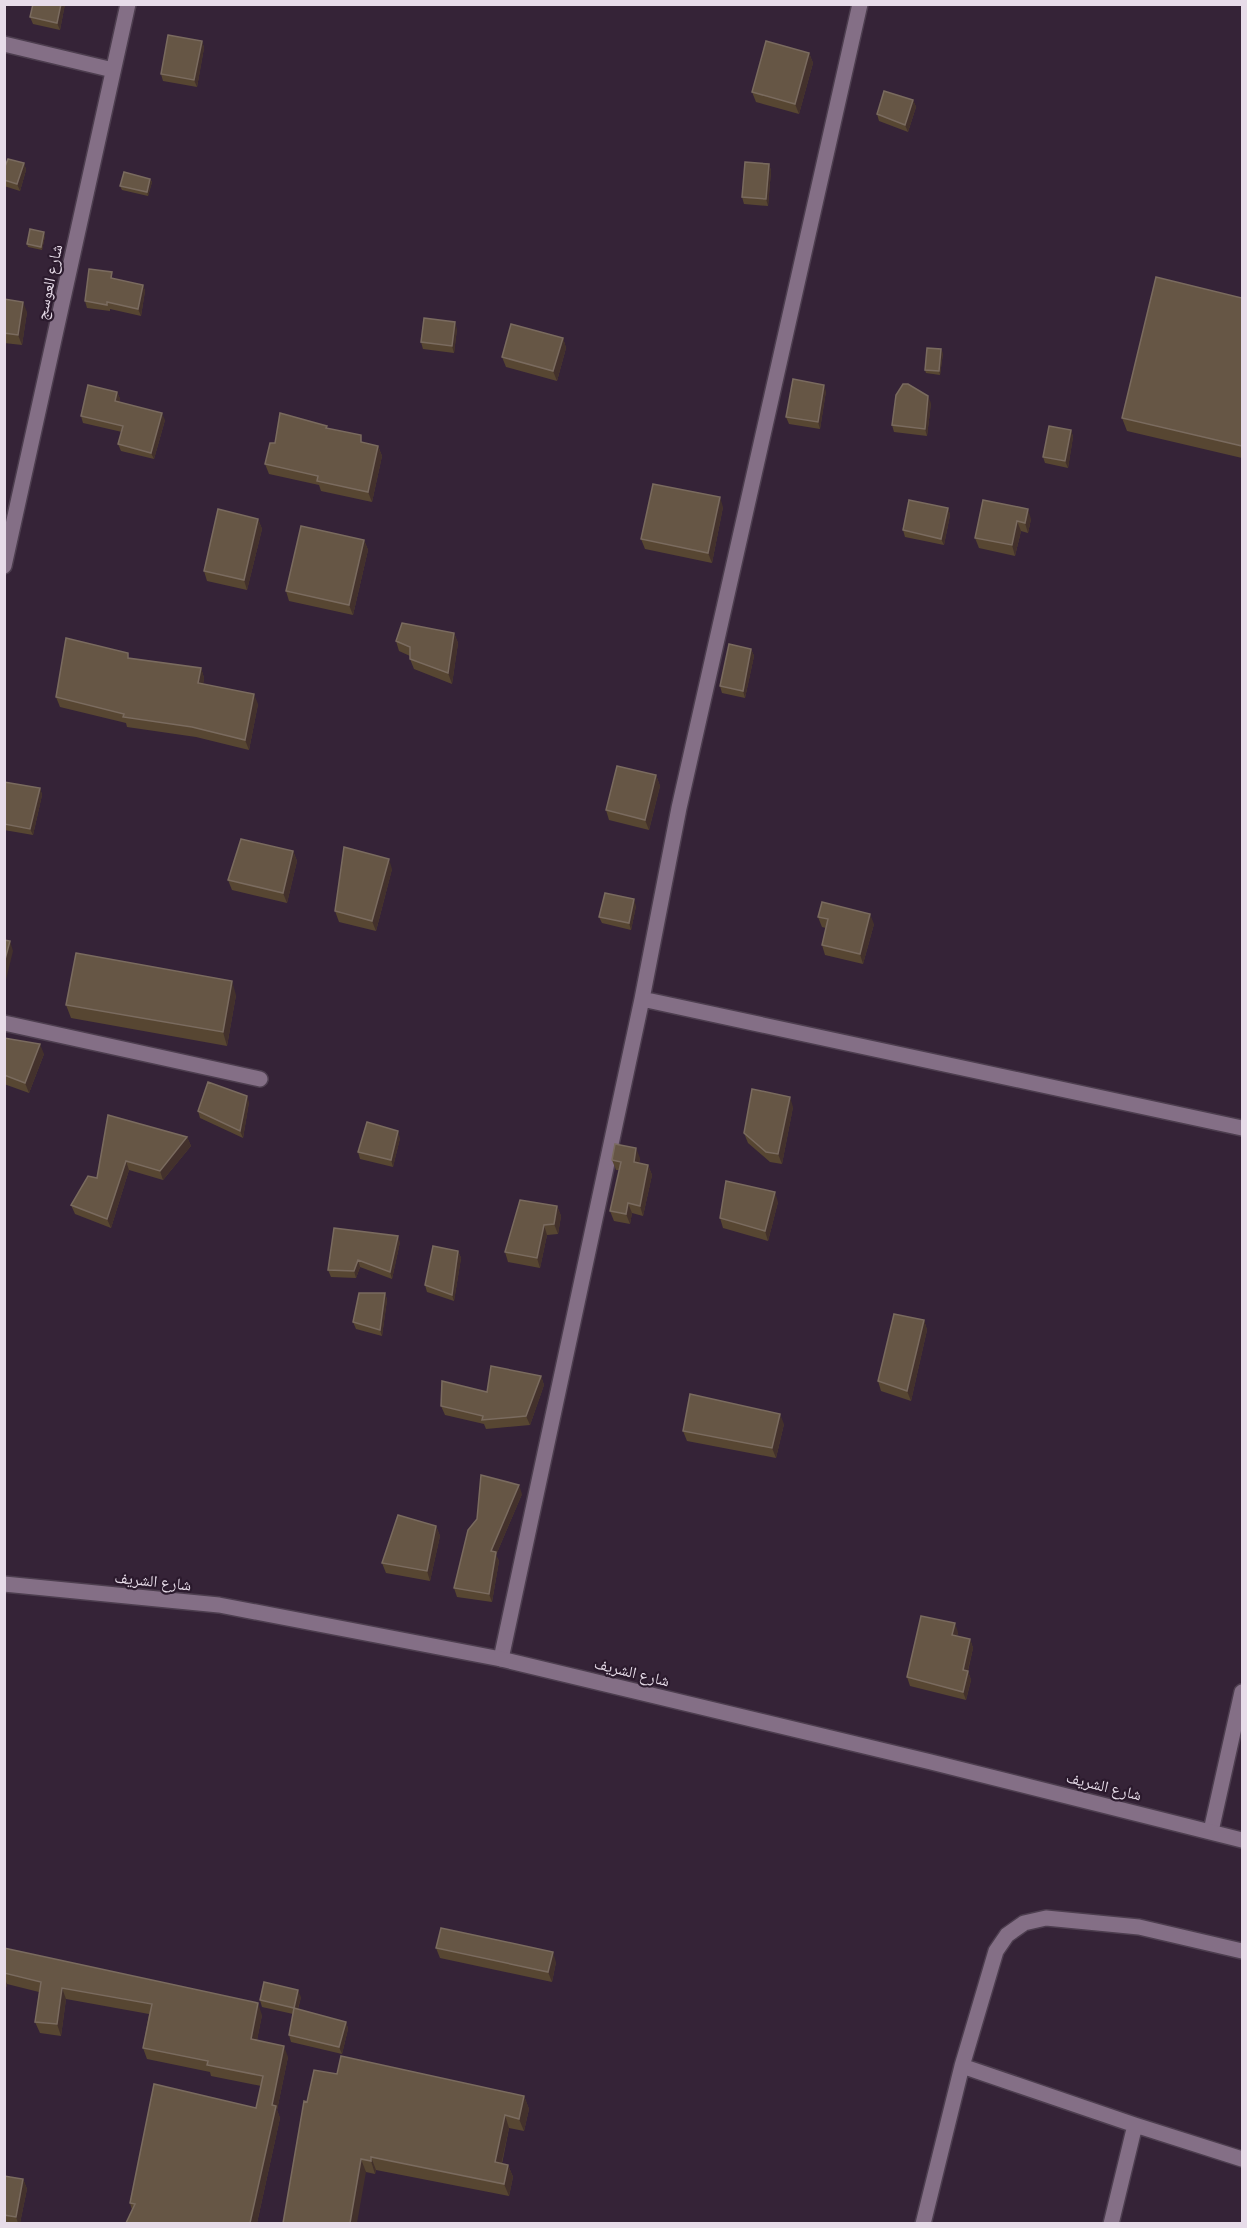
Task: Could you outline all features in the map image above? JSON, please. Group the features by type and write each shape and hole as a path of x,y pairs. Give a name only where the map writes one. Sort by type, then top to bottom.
{"street":[{"name":"شارع العوسج","path":"4,566 128,4"},
{"path":"501,1659 642,999 679,808 860,4"},
{"path":"4,44 113,70"},
{"path":"642,999 1242,1128"},
{"path":"4,1023 260,1078"},
{"name":"شارع الشريف","path":"4,1584 219,1605 501,1659 1242,1840"},
{"path":"1211,1831 1242,1692"},
{"path":"923,2223 962,2066 996,1952 1007,1935 1024,1923 1046,1918 1139,1927 1242,1951"},
{"path":"962,2066 1242,2159"},
{"path":"1111,2223 1135,2125"}],"building":[{"path":"33,4 61,4 57,23 30,17"},
{"path":"168,35 202,41 194,80 161,74"},
{"path":"766,41 809,53 795,104 752,92"},
{"path":"884,91 913,100 905,125 877,114"},
{"path":"8,159 24,163 17,184 4,180 4,169"},
{"path":"745,162 769,164 766,199 742,197"},
{"path":"124,172 150,179 147,192 120,186"},
{"path":"30,229 44,232 41,247 27,244"},
{"path":"89,269 112,272 111,278 143,285 138,309 107,302 107,305 85,301"},
{"path":"1156,277 1242,298 1242,446 1122,418"},
{"path":"4,299 23,302 18,335 4,333"},
{"path":"424,318 455,322 452,346 421,342"},
{"path":"511,324 563,338 553,371 502,357"},
{"path":"927,348 941,349 939,371 925,370"},
{"path":"793,379 824,385 818,422 786,417"},
{"path":"903,384 908,384 928,396 925,429 892,425 896,395"},
{"path":"88,385 117,392 115,401 162,413 151,453 118,444 123,426 81,416"},
{"path":"280,413 327,426 326,428 361,435 361,442 378,446 368,492 317,481 318,476 265,464 270,443 275,443"},
{"path":"1049,426 1071,430 1065,461 1043,457"},
{"path":"653,484 720,497 708,553 641,539"},
{"path":"909,500 948,508 941,539 903,530"},
{"path":"983,500 1028,509 1025,523 1017,521 1012,545 975,538"},
{"path":"218,509 258,519 244,580 204,571"},
{"path":"301,526 364,540 349,605 286,591"},
{"path":"402,623 454,633 448,673 410,659 410,647 396,641"},
{"path":"66,638 128,653 128,658 201,668 198,683 254,694 245,740 192,727 123,717 124,714 56,697"},
{"path":"729,644 751,649 743,691 720,686"},
{"path":"617,766 656,775 645,820 606,810"},
{"path":"4,782 40,788 30,829 4,824"},
{"path":"241,839 293,851 283,893 228,880"},
{"path":"344,847 389,859 372,921 335,911"},
{"path":"605,893 634,899 629,923 599,917"},
{"path":"822,902 870,914 860,954 822,945 828,919 818,917"},
{"path":"4,940 10,941 4,963"},
{"path":"76,953 232,981 223,1032 66,1005"},
{"path":"4,1038 40,1044 25,1083 4,1075"},
{"path":"208,1082 247,1096 240,1131 198,1111"},
{"path":"752,1089 790,1097 778,1154 766,1152 744,1133"},
{"path":"108,1115 187,1137 160,1171 126,1161 107,1219 71,1205 88,1176 97,1178"},
{"path":"367,1122 398,1131 391,1160 358,1152"},
{"path":"615,1144 636,1148 634,1162 648,1165 640,1206 628,1203 626,1214 610,1211 621,1162 612,1160"},
{"path":"726,1181 775,1192 765,1231 720,1218"},
{"path":"520,1200 557,1206 554,1224 544,1225 537,1258 505,1252"},
{"path":"334,1228 398,1236 390,1272 358,1260 354,1271 328,1270"},
{"path":"433,1246 458,1251 452,1295 425,1285"},
{"path":"359,1293 385,1293 380,1330 353,1322"},
{"path":"894,1314 924,1320 907,1391 878,1381"},
{"path":"491,1366 541,1376 526,1416 482,1420 483,1416 441,1406 442,1381 487,1392"},
{"path":"690,1394 780,1414 772,1448 683,1431"},
{"path":"481,1475 519,1485 491,1551 496,1552 489,1594 454,1588 468,1530 477,1519"},
{"path":"398,1515 436,1526 427,1571 382,1563"},
{"path":"921,1616 955,1623 952,1635 970,1639 963,1670 968,1671 963,1692 907,1677"},
{"path":"441,1928 553,1952 548,1972 436,1948"},
{"path":"4,1948 258,2003 251,2039 284,2046 272,2105 276,2106 250,2223 126,2223 135,2204 130,2203 154,2084 256,2108 263,2076 207,2065 208,2061 143,2048 152,2004 62,1988 57,2024 35,2022 41,1982 4,1973"},
{"path":"264,1982 298,1990 294,2008 260,2000"},
{"path":"294,2008 346,2022 339,2047 289,2035"},
{"path":"341,2056 524,2096 519,2119 505,2115 495,2162 508,2165 504,2184 371,2157 371,2161 361,2159 350,2223 283,2223 304,2101 307,2102 314,2070 337,2074"},
{"path":"4,2176 23,2179 16,2217 4,2215"}]}
